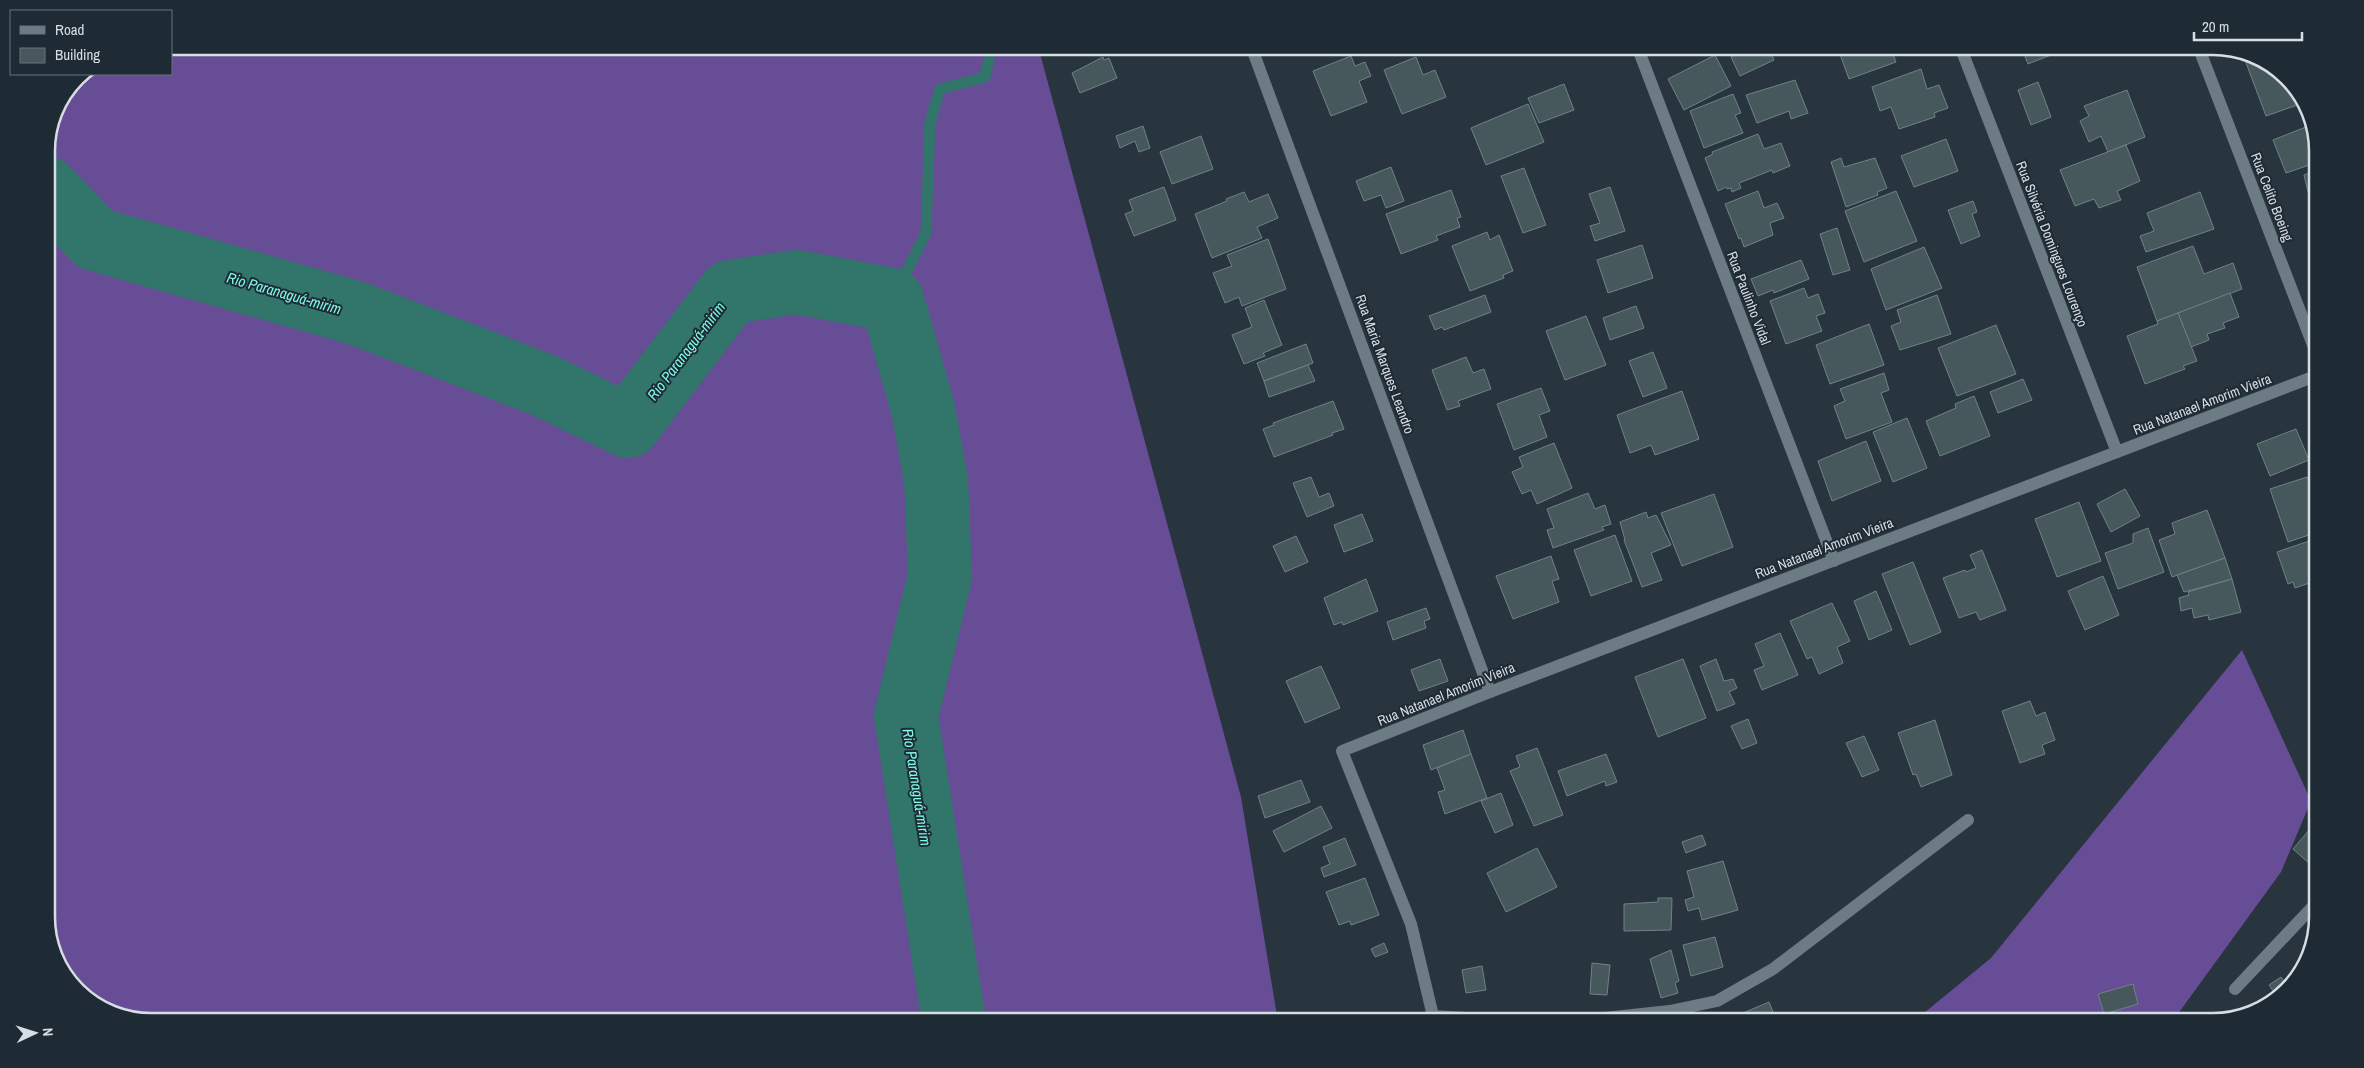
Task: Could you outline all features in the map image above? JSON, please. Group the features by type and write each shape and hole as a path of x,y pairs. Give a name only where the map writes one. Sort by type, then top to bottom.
{"street":[{"name":"Rua Maria Marques Leandro","path":"1254,55 1490,692"},
{"name":"Rua Paulinho Vidal","path":"1640,55 1834,561"},
{"name":"Rua Silvéria Domingues Lourenço","path":"1963,55 2117,452"},
{"name":"Rua Celito Boeing","path":"2201,55 2309,335"},
{"name":"Rua Natanael Amorim Vieira","path":"1431,1013 1411,924 1342,752 1490,692 2309,379"},
{"path":"1651,1013 1670,1011 1717,1000 1773,969 1968,820"},
{"path":"2235,990 2309,912"}],"shaded area":[{"path":"172,55 1040,55 1241,797 1277,1013 145,1013 120,1008 103,1000 83,985 68,965 58,942 55,923 55,145 58,126 65,108 75,92 92,75 172,75"},
{"path":"2242,650 2309,797 2309,806 2281,872 2179,1013 1924,1013 1991,958"}],"building":[{"path":"1715,55 1731,86 1684,110 1668,79"},
{"path":"1736,55 1772,55 1774,60 1740,76 1731,57"},
{"path":"1840,55 1893,55 1896,62 1849,79"},
{"path":"2024,55 2051,55 2028,64"},
{"path":"1351,56 1355,66 1365,62 1371,76 1359,81 1367,102 1331,116 1313,71"},
{"path":"1103,57 1104,60 1109,58 1117,78 1080,93 1072,73"},
{"path":"1416,57 1423,75 1435,70 1446,97 1402,114 1384,70"},
{"path":"2245,60 2266,71 2276,79 2297,105 2266,116"},
{"path":"1921,69 1927,89 1939,85 1948,108 1934,113 1935,117 1899,129 1891,107 1880,111 1872,87"},
{"path":"1795,80 1808,113 1791,119 1789,111 1757,123 1746,95"},
{"path":"2038,82 2051,117 2031,125 2018,90"},
{"path":"1564,84 1574,110 1539,123 1528,98"},
{"path":"2127,90 2145,137 2108,152 2101,136 2089,142 2080,121 2089,116 2084,106"},
{"path":"1733,94 1741,113 1735,115 1743,133 1704,148 1690,111"},
{"path":"1528,104 1544,142 1486,165 1471,128"},
{"path":"1143,126 1150,148 1139,152 1135,141 1120,148 1116,136"},
{"path":"2306,127 2309,145 2309,165 2286,173 2273,140"},
{"path":"1758,134 1764,149 1781,143 1790,166 1773,173 1772,170 1739,183 1741,188 1732,192 1731,188 1727,189 1726,187 1718,191 1705,158 1713,154 1712,152"},
{"path":"1201,136 1213,169 1172,184 1160,152"},
{"path":"1946,139 1958,171 1914,187 1901,156"},
{"path":"2126,145 2140,181 2117,191 2121,200 2099,208 2094,199 2075,206 2060,170"},
{"path":"1841,158 1844,167 1875,158 1887,188 1877,192 1878,195 1846,207 1831,162"},
{"path":"1391,167 1404,201 1386,208 1381,195 1364,201 1356,181"},
{"path":"1524,168 1546,225 1523,233 1501,176"},
{"path":"2309,173 2309,196 2304,175"},
{"path":"1164,187 1176,220 1134,236 1125,214 1133,211 1129,200"},
{"path":"1610,187 1625,231 1595,241 1590,226 1600,223 1589,194"},
{"path":"1451,190 1461,217 1457,218 1460,227 1436,236 1438,240 1401,254 1386,214"},
{"path":"1758,191 1764,208 1777,203 1784,218 1770,223 1773,235 1744,247 1725,204"},
{"path":"1896,191 1917,241 1864,262 1845,211"},
{"path":"1244,192 1249,202 1268,194 1278,218 1257,227 1262,238 1212,258 1195,214"},
{"path":"2200,192 2214,229 2146,252 2140,236 2154,231 2147,213"},
{"path":"1973,201 1977,212 1972,214 1980,236 1961,244 1948,210"},
{"path":"1837,228 1850,270 1833,275 1820,234"},
{"path":"1487,232 1490,240 1499,235 1513,271 1503,275 1504,278 1470,291 1452,246"},
{"path":"1268,239 1286,289 1242,306 1239,297 1225,303 1213,273 1232,266 1227,255"},
{"path":"1642,245 1653,278 1608,293 1597,260"},
{"path":"2193,246 2204,274 2233,263 2242,289 2157,321 2137,267"},
{"path":"1924,247 1942,288 1886,310 1871,269"},
{"path":"1801,260 1809,279 1774,293 1773,290 1758,296 1751,279"},
{"path":"1804,288 1808,298 1818,294 1825,313 1816,316 1822,331 1786,344 1770,301"},
{"path":"2230,293 2239,317 2223,323 2225,328 2207,334 2209,340 2191,347 2178,313"},
{"path":"1485,295 1491,312 1444,330 1442,327 1435,330 1429,316"},
{"path":"1937,295 1951,334 1900,350 1891,326 1901,322 1897,310"},
{"path":"1264,300 1282,345 1263,353 1265,356 1244,364 1232,335 1252,327 1245,308"},
{"path":"1636,306 1644,328 1610,340 1603,318"},
{"path":"2178,313 2197,361 2183,366 2185,369 2145,384 2127,336 2158,324 2157,321"},
{"path":"1586,316 1606,365 1565,380 1546,331"},
{"path":"1869,324 1884,365 1830,384 1816,345"},
{"path":"1996,325 2016,374 1957,396 1938,348"},
{"path":"1306,344 1313,363 1264,381 1257,363"},
{"path":"1653,352 1667,388 1643,397 1629,361"},
{"path":"1466,357 1473,373 1484,369 1491,389 1458,401 1460,406 1447,410 1432,370"},
{"path":"1308,365 1315,381 1269,397 1264,381"},
{"path":"1884,373 1889,390 1881,393 1892,422 1846,439 1834,406 1845,401 1840,389"},
{"path":"2023,379 2032,400 1998,413 1990,392"},
{"path":"1541,388 1550,411 1539,415 1547,437 1514,450 1497,404"},
{"path":"1682,391 1699,439 1655,455 1651,445 1630,453 1617,415"},
{"path":"1974,396 1990,436 1940,456 1926,421 1956,408 1955,404"},
{"path":"1333,401 1344,429 1274,457 1263,429 1274,425 1273,423"},
{"path":"1907,418 1927,468 1893,482 1873,432"},
{"path":"2296,429 2309,460 2270,476 2257,444"},
{"path":"1866,441 1881,481 1832,501 1818,461"},
{"path":"1554,443 1572,488 1537,504 1531,490 1522,494 1512,472 1523,467 1519,457"},
{"path":"1311,477 1319,497 1329,493 1334,506 1307,517 1293,483"},
{"path":"2307,477 2309,483 2309,535 2288,542 2270,489"},
{"path":"2125,489 2140,516 2111,532 2097,504"},
{"path":"1588,493 1595,509 1605,505 1611,524 1602,527 1604,530 1553,548 1547,530 1554,528 1547,509"},
{"path":"1714,494 1733,547 1682,566 1661,513"},
{"path":"2079,502 2101,561 2057,577 2035,519"},
{"path":"2207,510 2225,558 2172,577 2159,540 2175,534 2172,523"},
{"path":"1646,512 1648,518 1656,515 1671,545 1651,553 1662,580 1642,587 1624,540 1620,522"},
{"path":"1362,514 1373,541 1344,552 1334,525"},
{"path":"2148,528 2164,572 2118,589 2105,553 2133,543 2133,534"},
{"path":"1615,535 1632,581 1591,596 1574,550"},
{"path":"1296,536 1308,562 1285,572 1273,546"},
{"path":"2309,541 2309,583 2295,588 2293,582 2288,584 2277,552"},
{"path":"1982,550 2006,610 1980,620 1976,612 1959,618 1943,578 1976,568 1970,555"},
{"path":"1551,556 1559,579 1552,581 1559,602 1513,619 1496,576"},
{"path":"2225,558 2232,579 2184,592 2177,575"},
{"path":"1913,562 1941,632 1910,645 1882,574"},
{"path":"2103,576 2119,615 2085,630 2068,591"},
{"path":"1366,579 1378,611 1343,625 1342,622 1334,625 1324,598"},
{"path":"2232,579 2241,612 2209,620 2208,615 2194,618 2192,608 2181,611 2179,598 2189,595 2188,592"},
{"path":"1876,591 1892,630 1869,640 1854,601"},
{"path":"1832,603 1850,641 1837,647 1843,663 1819,674 1812,657 1807,659 1790,621"},
{"path":"1426,608 1430,619 1424,621 1426,628 1393,640 1387,622"},
{"path":"1780,633 1798,675 1762,690 1754,670 1764,666 1755,644"},
{"path":"1440,659 1448,681 1419,691 1411,670"},
{"path":"1683,659 1706,718 1658,737 1635,677"},
{"path":"1716,659 1724,681 1733,679 1737,688 1729,692 1735,704 1717,711 1700,666"},
{"path":"1321,666 1340,708 1305,723 1286,681"},
{"path":"2030,701 2036,716 2045,712 2055,740 2042,745 2045,754 2020,763 2002,711"},
{"path":"1748,719 1757,743 1742,749 1731,726"},
{"path":"1935,720 1952,775 1921,787 1916,774 1913,775 1898,733"},
{"path":"1463,730 1471,754 1431,770 1423,745"},
{"path":"1864,736 1879,770 1862,777 1846,743"},
{"path":"1537,748 1563,815 1534,826 1510,771 1520,767 1516,756"},
{"path":"1471,754 1487,798 1445,814 1438,792 1445,790 1437,768"},
{"path":"1606,754 1617,782 1606,786 1605,781 1567,796 1558,771"},
{"path":"1301,780 1310,802 1265,818 1258,796"},
{"path":"1501,793 1513,825 1495,833 1481,801"},
{"path":"1321,806 1332,828 1284,852 1273,831"},
{"path":"2309,830 2309,863 2293,849"},
{"path":"1702,835 1706,845 1686,853 1682,842"},
{"path":"1345,838 1356,865 1324,877 1321,868 1330,864 1323,847"},
{"path":"1537,848 1557,887 1506,912 1487,873"},
{"path":"1723,861 1738,910 1702,920 1699,908 1688,911 1685,900 1694,897 1687,871"},
{"path":"1365,878 1379,915 1351,925 1350,921 1339,925 1326,892"},
{"path":"1658,898 1672,898 1671,930 1624,931 1624,904 1658,902"},
{"path":"1715,937 1723,967 1691,976 1683,945"},
{"path":"1384,943 1388,952 1375,957 1371,949"},
{"path":"1671,950 1679,981 1675,983 1678,993 1661,998 1650,959"},
{"path":"1592,963 1610,965 1607,995 1590,994"},
{"path":"1482,966 1486,990 1466,993 1462,970"},
{"path":"2281,977 2284,981 2273,991 2269,985"},
{"path":"2133,984 2138,1004 2104,1013 2098,994"},
{"path":"1769,1002 1773,1013 1743,1013"}],"waterway":[{"path":"892,300 926,233 930,122 940,89 985,77 990,55"},
{"name":"Rio Paranaguá-mirim","path":"55,197 95,239 356,313 543,385 628,426 730,292 797,282 892,300 923,409 936,480 940,576 906,716 953,1013"}]}
